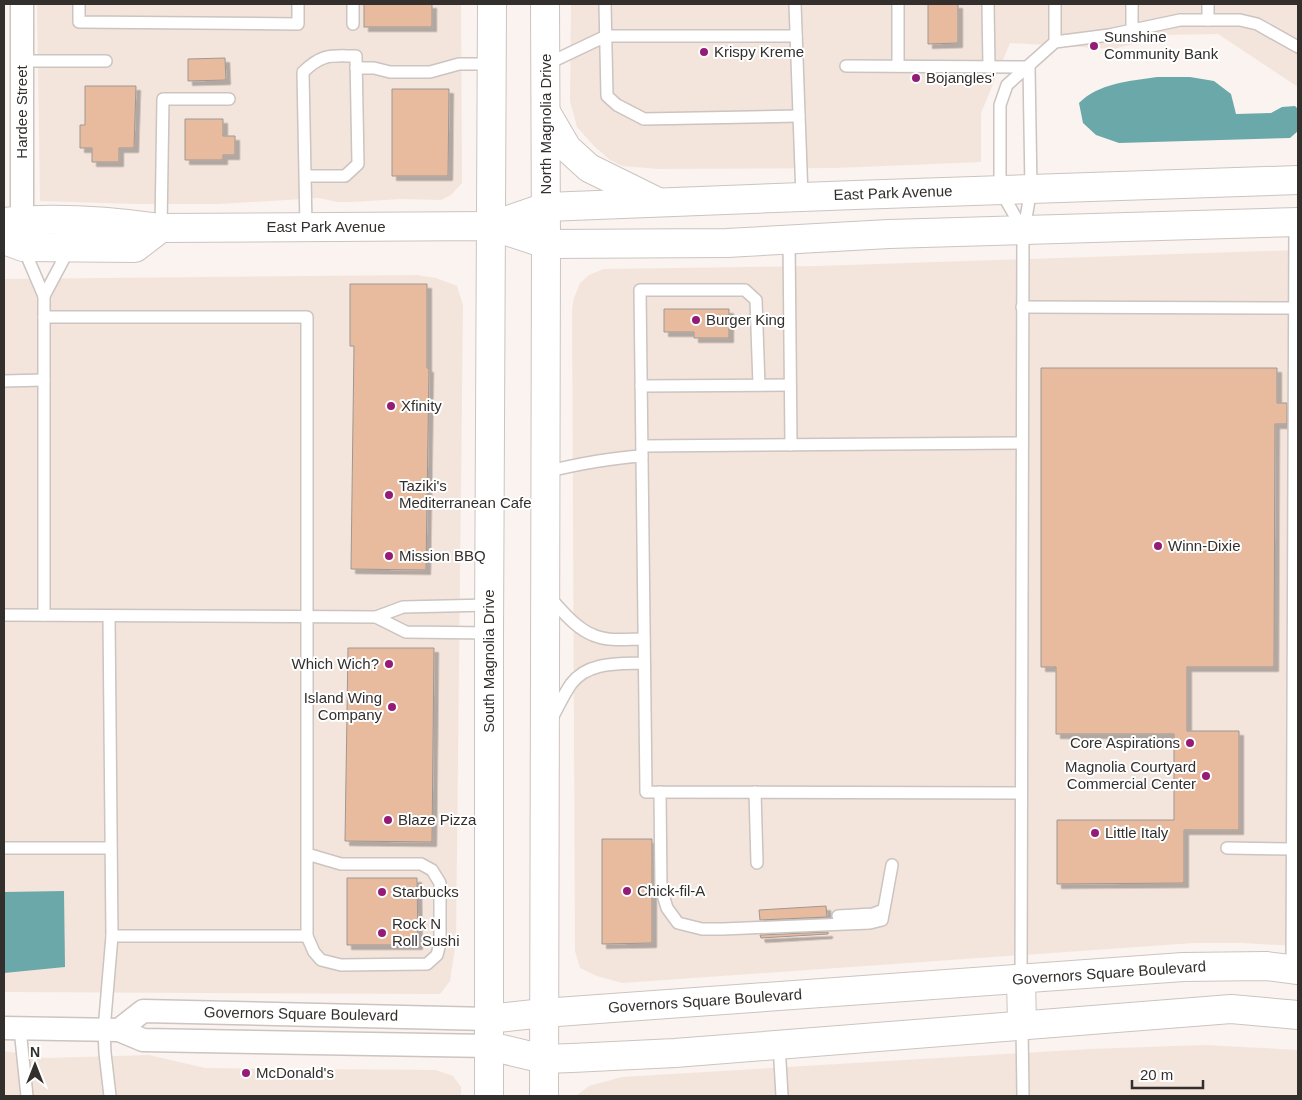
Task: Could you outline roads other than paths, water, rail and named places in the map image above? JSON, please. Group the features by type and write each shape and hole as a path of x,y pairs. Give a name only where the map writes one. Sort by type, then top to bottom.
{"main road":[{"path":"491,226 492,4"},
{"name":"North Magnolia Drive","path":"545,4 546,244"},
{"path":"546,112 567,148 589,168 660,202"},
{"name":"East Park Avenue","path":"491,226 546,207 1298,180"},
{"name":"East Park Avenue","path":"13,221 121,222 161,228 491,226 546,244 727,243 889,234 1297,222"},
{"name":"South Magnolia Drive","path":"489,1096 488,633 491,226"},
{"path":"14,243 70,247 134,248 161,228"},
{"path":"544,1096 546,244"},
{"name":"Governors Square Boulevard","path":"488,1018 1182,967 1266,966 1295,970"},
{"path":"1021,979 1022,1025"},
{"name":"Governors Square Boulevard","path":"489,1046 544,1060 675,1053 1231,1009 1298,1015"}],"street":[{"name":"Hardee Street","path":"13,221 22,61 22,4"},
{"name":"Governors Square Boulevard","path":"111,1030 144,1011 488,1018"},
{"name":"Governors Square Boulevard","path":"12,1029 111,1030 144,1040 489,1046"}],"lane":[{"path":"79,4 79,22 298,24 298,4"},
{"path":"352,24 353,4"},
{"path":"605,4 607,96 617,105 644,119 799,116"},
{"path":"795,4 802,197"},
{"path":"898,4 898,66"},
{"path":"988,4 989,67"},
{"path":"1055,4 1055,42"},
{"path":"1132,4 1132,30"},
{"path":"1208,4 1208,20"},
{"path":"1023,230 1000,190 1000,105 1006,85 1055,42 1109,35 1180,20 1240,20 1256,24 1298,47"},
{"path":"546,65 606,36 796,36"},
{"path":"305,176 345,176 358,164 356,56 326,56 314,61 303,72 305,176 306,227"},
{"path":"22,61 106,61"},
{"path":"356,68 374,68 390,72 430,72 459,64 491,64"},
{"path":"846,66 1028,67"},
{"path":"1021,979 1022,307 1023,230 1031,189 1028,67"},
{"path":"161,228 164,99 228,99"},
{"path":"1295,970 1292,849 1297,222"},
{"path":"789,240 791,445"},
{"path":"14,243 44,296"},
{"path":"44,616 44,296 70,247"},
{"path":"758,385 756,300 745,290 640,290 646,792 1021,793"},
{"path":"1022,307 1295,308"},
{"path":"44,317 307,317 307,616 307,854 307,936 314,952 321,960 341,965 427,964 437,955 440,943 440,883 432,870 421,864 341,864 307,854"},
{"path":"4,381 44,380"},
{"path":"642,386 790,385"},
{"path":"545,472 582,462 642,451 791,445 1022,443"},
{"path":"545,592 577,626 593,635 610,639 644,639"},
{"path":"4,616 376,617 404,607 489,605"},
{"path":"109,616 112,936 111,1030 105,1054 110,1096"},
{"path":"376,617 406,632 488,633"},
{"path":"544,733 572,683 587,670 604,665 644,663"},
{"path":"660,792 661,888 667,908 678,923 702,929 723,929 870,923 882,920 892,865"},
{"path":"756,792 757,863"},
{"path":"4,848 112,848"},
{"path":"1227,848 1292,849"},
{"path":"112,936 307,936"},
{"path":"1022,1025 1023,1096"},
{"path":"12,1029 27,1096"},
{"path":"779,1044 782,1096"}],"water":[{"path":"1157,77 1190,77 1214,81 1231,94 1236,114 1271,113 1282,107 1295,106 1298,109 1298,131 1290,138 1119,143 1096,135 1083,123 1079,103 1087,96 1115,84"},
{"path":"64,891 65,967 4,973 4,892"}],"place":[{"name":"Sunshine Community Bank","path":"1094,46"},
{"name":"Krispy Kreme","path":"704,52"},
{"name":"Bojangles'","path":"916,78"},
{"name":"Burger King","path":"696,320"},
{"name":"Xfinity","path":"391,406"},
{"name":"Taziki's Mediterranean Cafe","path":"389,495"},
{"name":"Winn-Dixie","path":"1158,546"},
{"name":"Mission BBQ","path":"389,556"},
{"name":"Which Wich?","path":"389,664"},
{"name":"Island Wing Company","path":"392,707"},
{"name":"Core Aspirations","path":"1190,743"},
{"name":"Magnolia Courtyard Commercial Center","path":"1206,776"},
{"name":"Blaze Pizza","path":"388,820"},
{"name":"Little Italy","path":"1095,833"},
{"name":"Chick-fil-A","path":"627,891"},
{"name":"Starbucks","path":"382,892"},
{"name":"Rock N Roll Sushi","path":"382,933"},
{"name":"McDonald's","path":"246,1073"}]}
